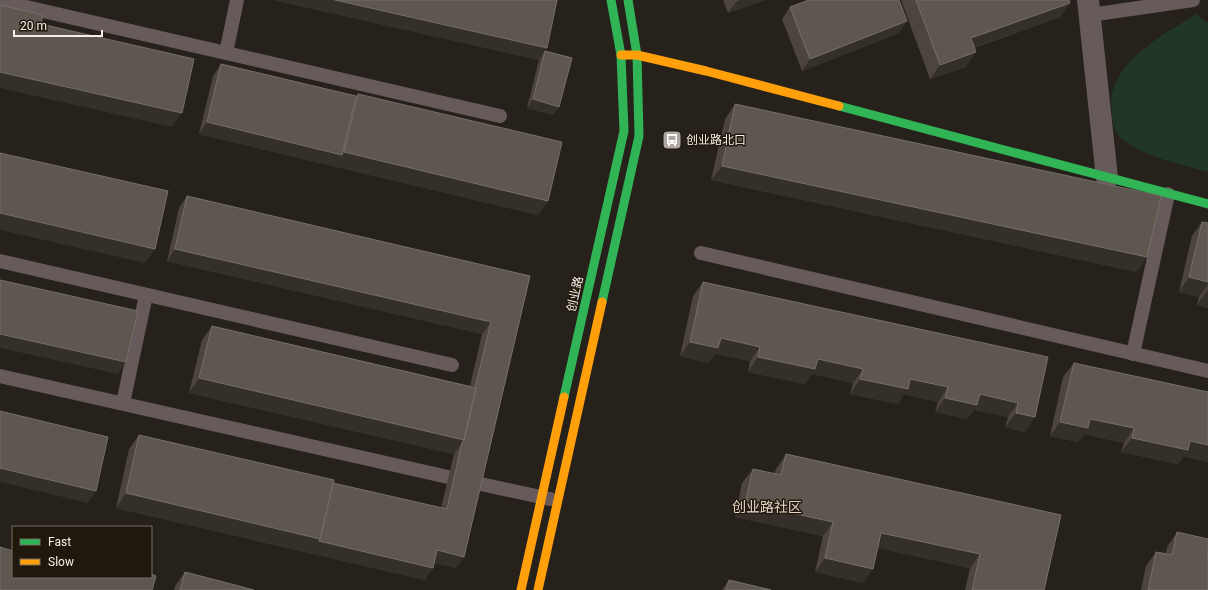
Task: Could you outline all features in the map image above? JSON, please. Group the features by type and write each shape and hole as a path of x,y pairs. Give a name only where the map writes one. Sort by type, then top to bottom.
{"street":[{"name":"创业路","path":"521,590 624,131 621,55 612,0"},
{"path":"538,590 639,136 637,55 628,0"},
{"path":"1089,7 1107,178"},
{"path":"621,55 637,55 706,71 1208,204"}],"lane":[{"path":"226,53 237,0"},
{"path":"1089,7 1193,0"},
{"path":"0,1 500,116"},
{"path":"1133,354 1168,194"},
{"path":"701,253 1208,371"},
{"path":"0,261 452,365"},
{"path":"123,403 146,295"},
{"path":"0,376 448,477"},
{"path":"476,483 558,501"}],"green space":[{"path":"1196,14 1208,23 1208,172 1162,159 1130,145 1117,133 1112,116 1111,100 1115,85 1122,72 1143,49"}],"building":[{"path":"335,0 557,0 547,48"},
{"path":"809,0 899,0 907,21 810,59 790,7"},
{"path":"916,0 1069,0 1070,3 971,38 976,52 940,65"},
{"path":"0,5 43,15 41,24 194,59 182,113 0,72"},
{"path":"545,51 572,58 559,107 533,99"},
{"path":"221,64 356,96 342,155 207,122"},
{"path":"358,94 562,142 548,201 344,152"},
{"path":"735,104 1161,196 1147,257 722,166"},
{"path":"0,153 168,191 155,249 0,213"},
{"path":"187,196 530,276 464,557 437,550 433,568 319,541 333,483 447,509 491,322 175,249"},
{"path":"1202,222 1208,223 1208,282 1189,277"},
{"path":"0,280 138,311 126,362 0,334"},
{"path":"703,282 1048,357 1035,417 1016,413 1018,403 980,394 977,405 945,398 948,387 910,379 908,389 860,379 863,369 818,359 815,369 758,357 760,347 721,338 718,348 690,342"},
{"path":"212,326 476,388 464,440 199,378"},
{"path":"1074,363 1208,392 1208,445 1190,441 1188,450 1132,438 1134,428 1090,419 1088,428 1060,422"},
{"path":"0,411 108,437 96,491 0,468"},
{"path":"139,435 334,480 320,539 126,493"},
{"path":"786,454 1061,515 1044,590 972,590 980,554 881,533 873,569 825,558 833,522 745,503 753,469 781,475"},
{"path":"1177,532 1208,539 1208,590 1148,590 1156,552 1172,555"},
{"path":"0,547 12,551 12,578 152,578 152,574 156,576 152,590 0,590"},
{"path":"185,572 254,590 180,590"},
{"path":"729,580 771,590 726,590"}],"traffic: fast":[{"path":"564,397 624,131 621,55 611,0"},
{"path":"602,302 639,136 637,55 628,0"},
{"path":"839,106 1208,204"}],"traffic: slow":[{"path":"621,55 637,55 706,71 839,106"},
{"path":"538,590 602,302"},
{"path":"521,590 564,397"}],"place":[{"name":"创业路北口","path":"672,140"}],"district":[{"name":"创业路社区","path":"767,507"}]}
